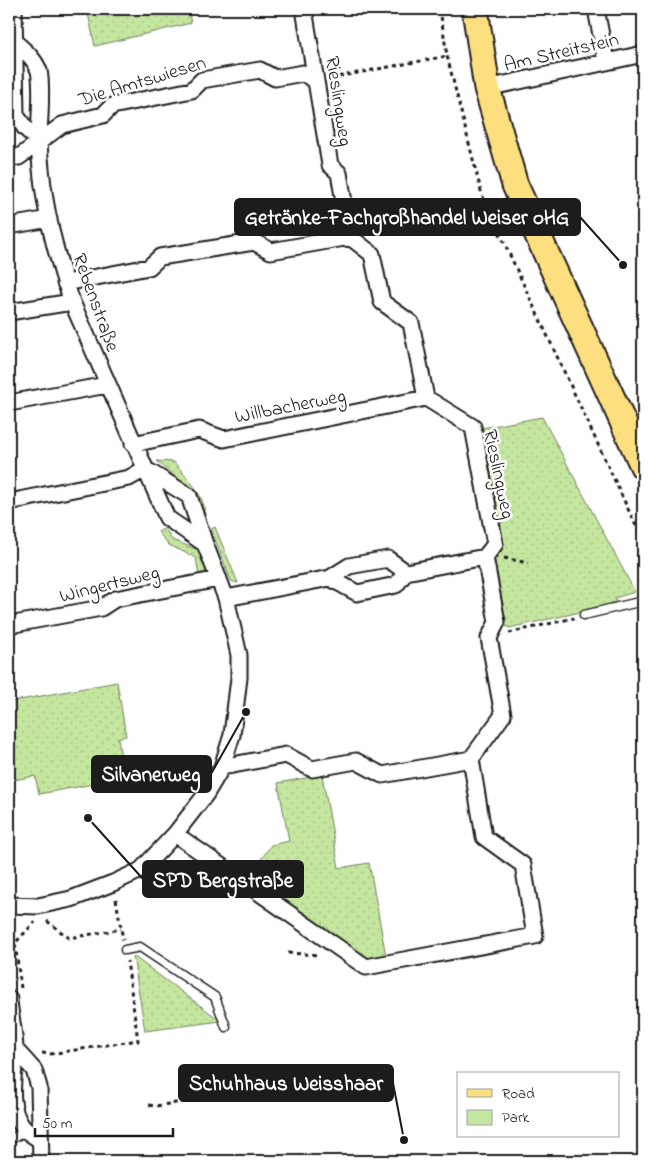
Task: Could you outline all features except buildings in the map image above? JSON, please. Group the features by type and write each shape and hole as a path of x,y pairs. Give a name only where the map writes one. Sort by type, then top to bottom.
{"main road":[{"path":"475,9 487,88 515,186 643,466"}],"street":[{"path":"14,9 16,115 25,128 39,141"},
{"name":"Rieslingweg","path":"304,9 330,165 340,173 350,237"},
{"path":"596,9 606,61"},
{"name":"Rebenstraße","path":"15,42 32,59 38,71 39,141 43,182 49,219 65,283 72,302 167,518 204,544"},
{"name":"Am Streitstein","path":"487,88 643,54"},
{"name":"Die Amtswiesen","path":"9,158 19,157 62,125 104,115 112,106 192,90 202,80 260,70 275,78 303,73 316,81"},
{"path":"9,226 49,219"},
{"path":"65,283 149,267 160,257 254,242 271,251 350,237 372,254 382,302 412,323 426,398"},
{"path":"9,312 72,302"},
{"path":"9,403 107,385"},
{"name":"Rieslingweg","path":"426,398 473,427 495,544 485,557"},
{"name":"Willbacherweg","path":"133,444 199,430 224,439 426,398"},
{"path":"9,502 129,478 145,469 189,496 204,544 226,598 239,655 239,678 232,736 222,768 206,794 175,834 141,870 113,883 40,910 9,905"},
{"path":"222,768 286,755 312,769 356,761 382,775 471,759 503,715 489,638 498,622 485,557 406,572 396,585 357,592 330,578"},
{"path":"226,598 330,578 349,566 388,560 406,572"},
{"name":"Wingertsweg","path":"9,625 101,608 115,599 219,579"},
{"path":"175,834 366,967 535,936 523,865 484,837 471,759"},
{"path":"15,998 13,1099 20,1124 40,1140"},
{"path":"15,1049 29,1063 37,1078 40,1098 41,1161"}],"lane":[{"path":"584,615 643,600"},
{"path":"125,950 140,947 215,998 226,1027"},
{"path":"9,1139 26,1130"}],"path":[{"path":"440,9 447,56 482,195 634,522 643,537"},
{"path":"316,81 447,56"},
{"path":"489,638 584,615"},
{"path":"15,998 15,943 40,910 48,922 69,938 121,929"},
{"path":"288,953 320,955"},
{"path":"50,1054 138,1041"},
{"path":"36,1053 40,1060"},
{"path":"148,1105 155,1106 203,1099"}],"green space":[{"path":"87,9 188,9 191,23 95,46"},
{"path":"542,417 635,592 615,598 616,604 509,628 506,626 494,561 503,548 482,428"},
{"path":"157,461 174,462 202,499 206,515 185,486"},
{"path":"215,527 238,583 231,581 211,529"},
{"path":"165,528 172,540 204,552 210,575 199,576 196,558 169,545 158,532"},
{"path":"117,682 126,736 118,738 121,758 105,782 39,794 35,776 9,781 9,702"},
{"path":"322,775 339,868 369,863 386,956 366,959 248,878 271,845 289,841 278,783"},
{"path":"133,956 221,1021 145,1031"}],"place":[{"name":"Getränke-Fachgroßhandel Weiser oHG","path":"623,265"},
{"name":"Silvanerweg","path":"246,712"},
{"name":"SPD Bergstraße","path":"88,818"},
{"name":"Schuhhaus Weisshaar","path":"404,1140"}]}
